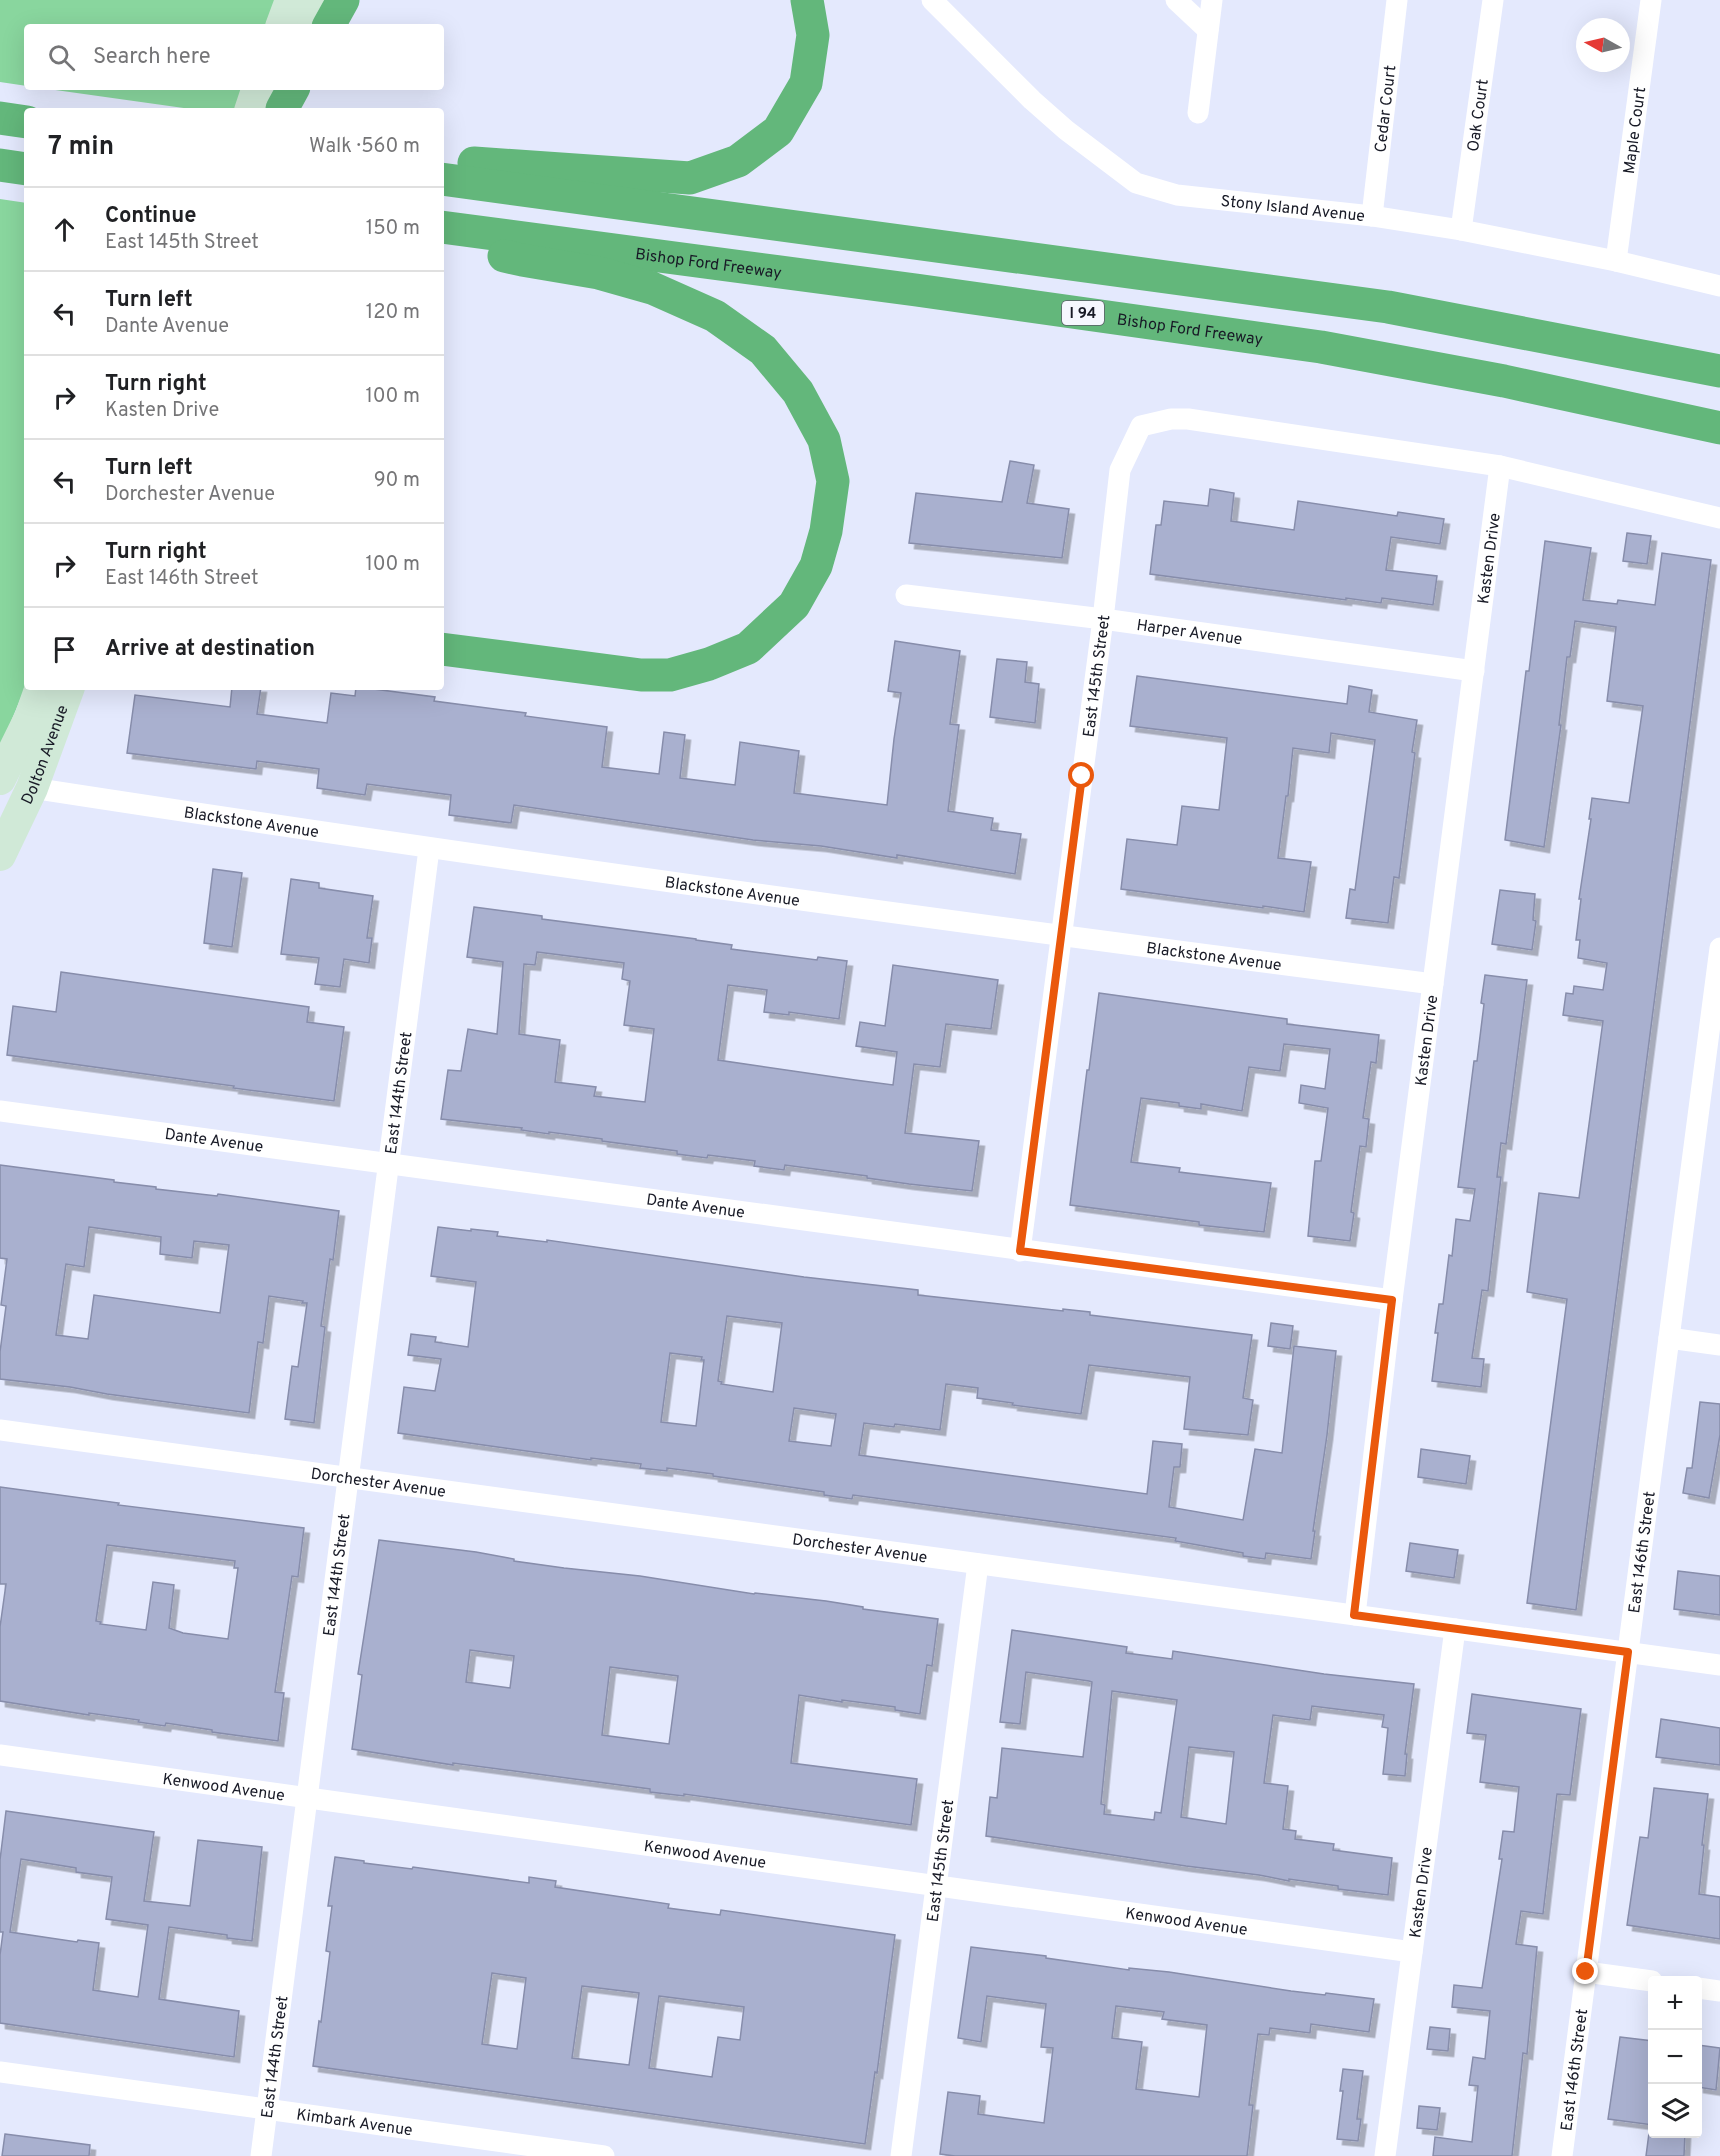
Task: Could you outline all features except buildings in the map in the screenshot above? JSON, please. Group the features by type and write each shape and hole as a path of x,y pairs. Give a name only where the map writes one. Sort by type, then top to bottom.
{"highway":[{"path":"330,24 343,0"},
{"path":"444,161 690,178 738,161 778,131 806,83 813,35 807,0"},
{"path":"0,118 24,122"},
{"path":"0,165 24,169"},
{"path":"444,179 1388,308 1720,371"},
{"name":"Bishop Ford Freeway","path":"444,227 927,291 1321,347 1504,381 1720,428"},
{"path":"444,240 522,260 609,276 652,288 715,316 764,350 798,392 824,440 833,481 826,531 816,566 794,605 748,648 709,664 670,675 641,675 444,649"}],"street":[{"path":"282,24 291,0"},
{"path":"314,24 323,0"},
{"name":"Stony Island Avenue","path":"932,0 1032,100 1066,130 1136,183 1177,195 1372,216 1461,230 1616,261 1720,286"},
{"path":"1176,0 1208,30"},
{"path":"1198,113 1212,0"},
{"name":"Cedar Court","path":"1372,216 1397,0"},
{"name":"Oak Court","path":"1461,230 1492,0"},
{"name":"Maple Court","path":"1616,261 1651,0"},
{"path":"251,108 257,90"},
{"name":"East 145th Street","path":"1020,1251 1103,619 1119,470 1141,426 1171,419 1188,419 1500,466"},
{"path":"1500,466 1720,518"},
{"name":"Kasten Drive","path":"1354,1615 1432,984 1500,466"},
{"name":"Harper Avenue","path":"906,594 1474,671"},
{"name":"Dolton Avenue","path":"0,780 30,718 40,690"},
{"name":"Dolton Avenue","path":"0,855 32,788 68,690"},
{"name":"Blackstone Avenue","path":"32,788 429,849 1061,936 1432,984"},
{"name":"East 144th Street","path":"261,2156 429,849"},
{"name":"East 146th Street","path":"1562,2156 1669,1338 1715,1025 1720,948"},
{"name":"Dante Avenue","path":"0,1111 389,1162 1020,1251 1392,1300"},
{"path":"1669,1338 1720,1346"},
{"name":"Dorchester Avenue","path":"0,1430 1720,1665"},
{"name":"East 145th Street","path":"901,2156 978,1564"},
{"name":"Kasten Drive","path":"1385,2156 1455,1629"},
{"name":"Kenwood Avenue","path":"0,1755 1412,1952"},
{"path":"1586,1972 1648,1980"},
{"path":"1702,1989 1720,1991"},
{"name":"Kimbark Avenue","path":"0,2072 604,2156"}],"green space":[{"path":"0,0 279,0 270,24 24,24 24,86 0,82"},
{"path":"55,90 245,90 238,108 184,108"},
{"path":"0,199 24,203 24,690 0,748"}],"route":[{"path":"1082,776 1020,1251 1392,1300 1354,1615 1628,1652 1586,1972"}]}
